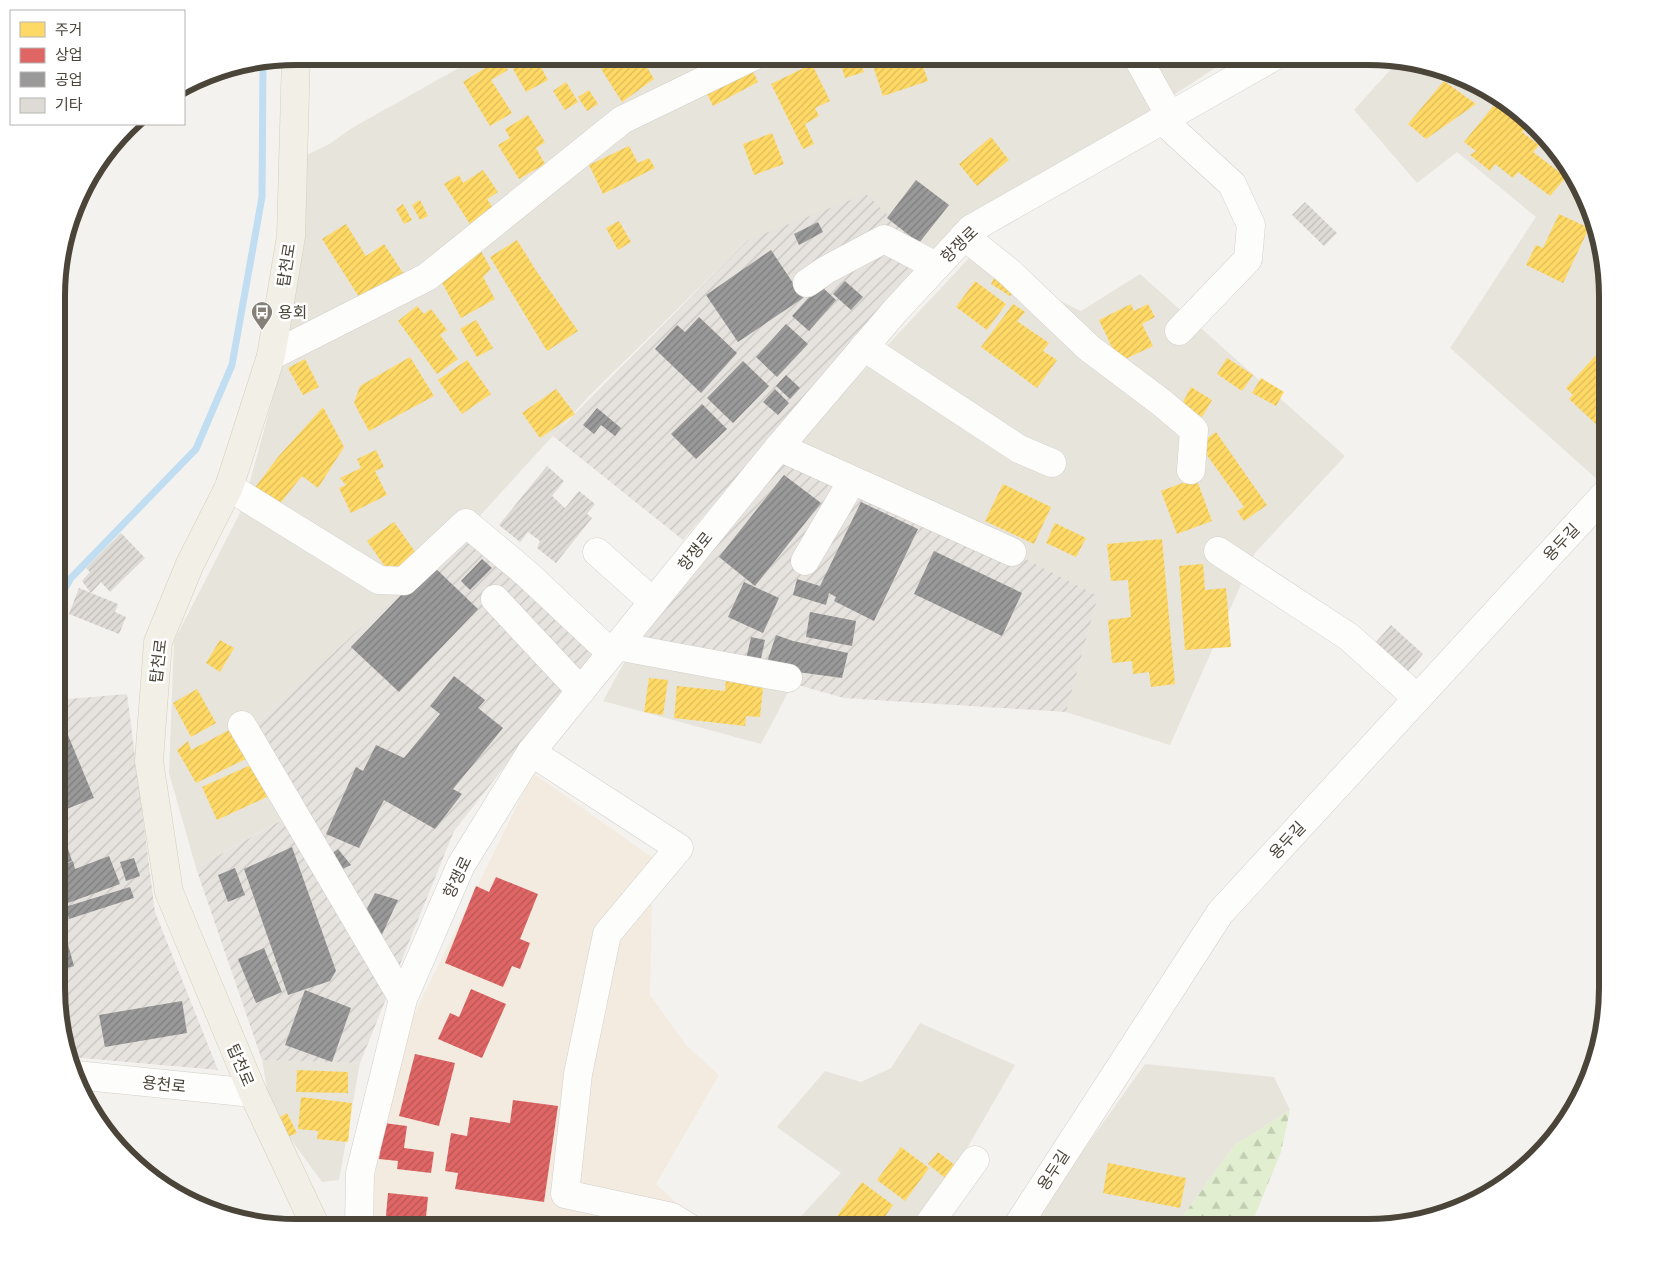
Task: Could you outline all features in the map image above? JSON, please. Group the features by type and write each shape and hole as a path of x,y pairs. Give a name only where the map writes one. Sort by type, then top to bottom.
{"main road":[{"name":"탑천로","path":"296,65 291,236 271,356 230,487 190,564 158,642 149,761 169,892 253,1093 312,1219"}],"street":[{"path":"271,356 428,277 622,120 735,65"},
{"path":"1141,65 1166,118 1232,184 1252,225 1248,258 1179,331"},
{"name":"항쟁로","path":"359,1219 360,1173 403,999 461,865 531,752 779,447 864,347 971,229 1259,65"},
{"path":"964,236 1008,272 1089,348 1162,403 1194,430 1191,470"},
{"path":"807,283 826,270 884,239 936,266"},
{"path":"864,347 1019,449 1052,463"},
{"path":"779,447 1012,552"},
{"path":"805,561 852,481"},
{"path":"230,487 379,580 404,581 466,523 614,650 788,678"},
{"name":"용두길","path":"1022,1219 1220,913 1599,503"},
{"path":"1218,551 1349,637 1417,698"},
{"path":"597,552 653,602"},
{"path":"495,599 581,691"},
{"path":"242,726 403,999"},
{"path":"531,752 679,848 607,934 578,1074 565,1194 675,1219"},
{"name":"용천로","path":"82,1076 253,1093"},
{"path":"932,1219 975,1160"}],"shaded area":[{"path":"464,65 1220,65 929,254 748,240 592,393 466,531 256,724 301,809 196,868 169,773 174,641 243,507 281,368 305,226 303,157 331,143 352,128"},
{"path":"1393,66 1413,69 1442,77 1484,96 1509,113 1542,144 1568,180 1587,222 1595,251 1599,281 1599,481 1450,348 1536,217 1457,152 1417,183 1354,110"},
{"path":"866,194 929,254 683,540 553,436 748,240"},
{"path":"970,257 1081,311 1140,274 1345,456 1255,553 1170,745 1066,712 1098,596 797,442"},
{"path":"797,442 1098,596 1066,712 844,698 637,639"},
{"path":"466,531 596,650 454,831 360,1063 262,1060 196,868 300,810 256,724"},
{"path":"637,639 793,683 761,744 603,701"},
{"path":"127,694 155,912 218,1070 76,1057 69,1033 65,1003 65,699"},
{"path":"533,773 653,858 650,995 687,1046 719,1075 656,1184 694,1219 369,1219 369,1204 404,1035"},
{"path":"920,1023 1015,1065 926,1219 798,1219 841,1173 777,1127 825,1071 861,1082 891,1068"},
{"path":"262,1060 360,1063 339,1180 322,1182 271,1112"},
{"path":"1145,1064 1274,1077 1290,1110 1235,1145 1181,1219 1034,1219"}],"green space":[{"path":"1290,1110 1281,1152 1254,1219 1181,1219 1235,1145"}],"building: 주거":[{"path":"490,65 505,65 508,70 491,80 512,113 490,126 463,82"},
{"path":"520,65 540,65 548,80 526,92 513,69"},
{"path":"607,65 646,65 654,79 622,102 601,69"},
{"path":"812,65 830,101 815,108 819,116 805,124 814,144 803,149 771,84"},
{"path":"841,65 861,65 864,72 845,78"},
{"path":"873,65 923,65 928,81 883,96"},
{"path":"751,67 758,82 713,106 706,92"},
{"path":"1444,81 1476,104 1426,139 1408,124"},
{"path":"566,82 578,102 565,110 553,91"},
{"path":"589,90 598,104 587,111 578,97"},
{"path":"1495,104 1526,128 1522,132 1539,145 1533,152 1566,177 1550,196 1518,172 1513,178 1495,164 1490,171 1470,155 1476,151 1464,142"},
{"path":"528,115 545,142 536,148 545,164 519,179 498,145 510,138 505,129"},
{"path":"772,133 784,164 754,175 743,144"},
{"path":"991,137 1009,160 977,186 959,164"},
{"path":"629,146 638,163 649,158 655,168 603,194 589,165"},
{"path":"483,170 498,192 487,199 493,208 470,224 444,184 459,175 463,183"},
{"path":"420,200 428,216 420,220 412,205"},
{"path":"403,204 412,220 404,224 396,209"},
{"path":"1559,214 1589,228 1563,283 1526,265 1536,245 1543,248"},
{"path":"619,221 631,242 618,250 606,228"},
{"path":"346,224 366,256 384,244 403,273 361,300 322,239"},
{"path":"517,240 578,331 547,351 490,257"},
{"path":"481,251 491,269 483,277 495,299 461,318 438,275"},
{"path":"997,273 1020,288 1010,296 991,284"},
{"path":"975,281 1006,304 987,330 956,307"},
{"path":"1013,304 1025,312 1017,321 1049,343 1043,351 1057,360 1037,388 981,347"},
{"path":"1131,304 1134,311 1148,304 1155,317 1142,324 1153,346 1119,362 1099,320"},
{"path":"417,306 424,314 431,309 447,330 440,335 458,359 437,374 398,321"},
{"path":"476,320 493,348 477,357 460,329"},
{"path":"1597,354 1599,356 1598,426 1569,399 1573,395 1566,388"},
{"path":"410,357 434,396 369,431 354,403 360,386"},
{"path":"1227,358 1253,375 1242,391 1217,374"},
{"path":"305,359 319,387 303,395 288,368"},
{"path":"467,360 491,394 462,414 438,380"},
{"path":"1261,378 1284,392 1276,406 1252,393"},
{"path":"1191,387 1212,400 1202,417 1182,404"},
{"path":"556,389 575,414 540,438 522,413"},
{"path":"323,407 344,447 318,488 302,476 278,506 254,489 278,457"},
{"path":"1216,432 1267,505 1244,521 1237,511 1244,507 1199,444"},
{"path":"376,450 384,467 375,471 387,495 351,513 339,488 346,485 340,478 361,468 357,459"},
{"path":"1196,478 1212,521 1177,534 1161,491"},
{"path":"1003,484 1051,507 1034,544 985,521"},
{"path":"394,522 418,556 391,575 367,541"},
{"path":"1055,523 1086,538 1076,557 1046,543"},
{"path":"1162,539 1175,684 1151,687 1149,672 1133,674 1132,661 1112,663 1108,620 1131,617 1128,580 1111,581 1107,544"},
{"path":"1203,564 1205,590 1226,588 1231,647 1185,650 1179,566"},
{"path":"220,640 234,648 220,672 206,663"},
{"path":"649,678 668,680 663,715 644,712"},
{"path":"726,678 754,681 751,686 763,688 760,717 746,716 745,726 674,718 677,686 725,691"},
{"path":"197,689 216,723 191,737 173,703"},
{"path":"235,727 250,757 196,783 177,750 188,741 191,750"},
{"path":"255,763 269,796 217,820 202,787"},
{"path":"297,1070 348,1072 348,1093 296,1092"},
{"path":"301,1097 352,1103 348,1142 317,1139 318,1131 298,1129"},
{"path":"287,1113 297,1133 287,1137 278,1118"},
{"path":"901,1147 929,1168 905,1201 877,1180"},
{"path":"938,1152 956,1166 945,1178 928,1164"},
{"path":"1108,1163 1186,1178 1180,1208 1103,1193"},
{"path":"862,1182 893,1205 883,1219 835,1219"}],"building: 상업":[{"path":"496,877 538,894 520,939 530,943 520,969 512,966 503,987 445,963 476,886 489,892"},
{"path":"471,989 506,1004 482,1058 438,1039 450,1013 459,1017"},
{"path":"415,1054 455,1063 439,1126 399,1116"},
{"path":"513,1100 558,1106 544,1202 455,1189 458,1173 445,1171 451,1133 467,1136 470,1117 510,1123"},
{"path":"384,1123 407,1126 404,1148 434,1152 431,1173 397,1169 398,1161 379,1159"},
{"path":"388,1193 428,1197 426,1219 386,1219"}],"building: 공업":[{"path":"916,180 949,205 919,243 887,218"},
{"path":"818,222 823,232 799,245 794,234"},
{"path":"771,250 803,298 738,342 706,295"},
{"path":"845,281 863,297 851,310 833,294"},
{"path":"820,285 836,300 809,331 792,316"},
{"path":"699,317 737,353 701,393 655,349 677,325 685,332"},
{"path":"786,324 808,344 777,377 756,357"},
{"path":"743,361 769,386 733,423 707,398"},
{"path":"786,375 800,388 790,399 776,386"},
{"path":"775,389 789,403 778,415 763,402"},
{"path":"702,404 727,429 696,459 671,434"},
{"path":"597,408 621,428 615,436 601,425 594,434 583,425"},
{"path":"784,475 821,503 755,586 719,557"},
{"path":"861,502 918,529 874,621 834,601 836,597 829,593 826,605 793,595 797,579 820,586"},
{"path":"934,551 1022,593 1002,636 914,594"},
{"path":"482,559 492,568 470,590 461,581"},
{"path":"431,564 478,609 399,692 351,647"},
{"path":"744,582 779,598 763,633 728,617"},
{"path":"810,612 856,621 852,646 806,637"},
{"path":"776,635 793,641 848,653 842,678 783,670 766,665"},
{"path":"751,637 765,640 760,663 746,660"},
{"path":"454,676 485,700 478,708 503,728 453,789 462,794 435,829 384,800 359,848 326,834 356,767 363,771 376,745 404,758 440,714 430,706"},
{"path":"65,728 94,798 65,810"},
{"path":"65,839 72,861 65,863"},
{"path":"292,847 336,971 330,981 288,995 244,869"},
{"path":"338,849 351,865 342,869 331,854"},
{"path":"109,856 120,884 65,904 65,864 73,861 75,869"},
{"path":"134,858 140,876 126,881 120,862"},
{"path":"235,868 245,895 228,902 218,875"},
{"path":"130,887 134,898 69,919 65,907"},
{"path":"375,893 398,900 379,941 362,919"},
{"path":"65,934 74,966 65,969"},
{"path":"264,948 282,992 256,1003 238,959"},
{"path":"305,990 351,1008 332,1062 285,1045"},
{"path":"182,1001 187,1033 105,1047 99,1015"}],"building: 기타":[{"path":"1305,202 1337,233 1324,246 1292,215"},
{"path":"547,466 564,481 552,496 565,508 579,491 595,504 587,514 592,518 556,563 537,548 540,541 528,532 520,542 499,525"},
{"path":"121,533 145,558 110,592 101,582 91,593 82,581 90,572 86,568"},
{"path":"79,588 118,604 115,612 126,617 119,634 69,614"},
{"path":"1391,625 1423,654 1403,677 1370,649"}],"waterway":[{"path":"65,588 71,578 196,449 232,365 262,197 263,67"}],"place":[{"name":"용회","path":"262,331"}]}
